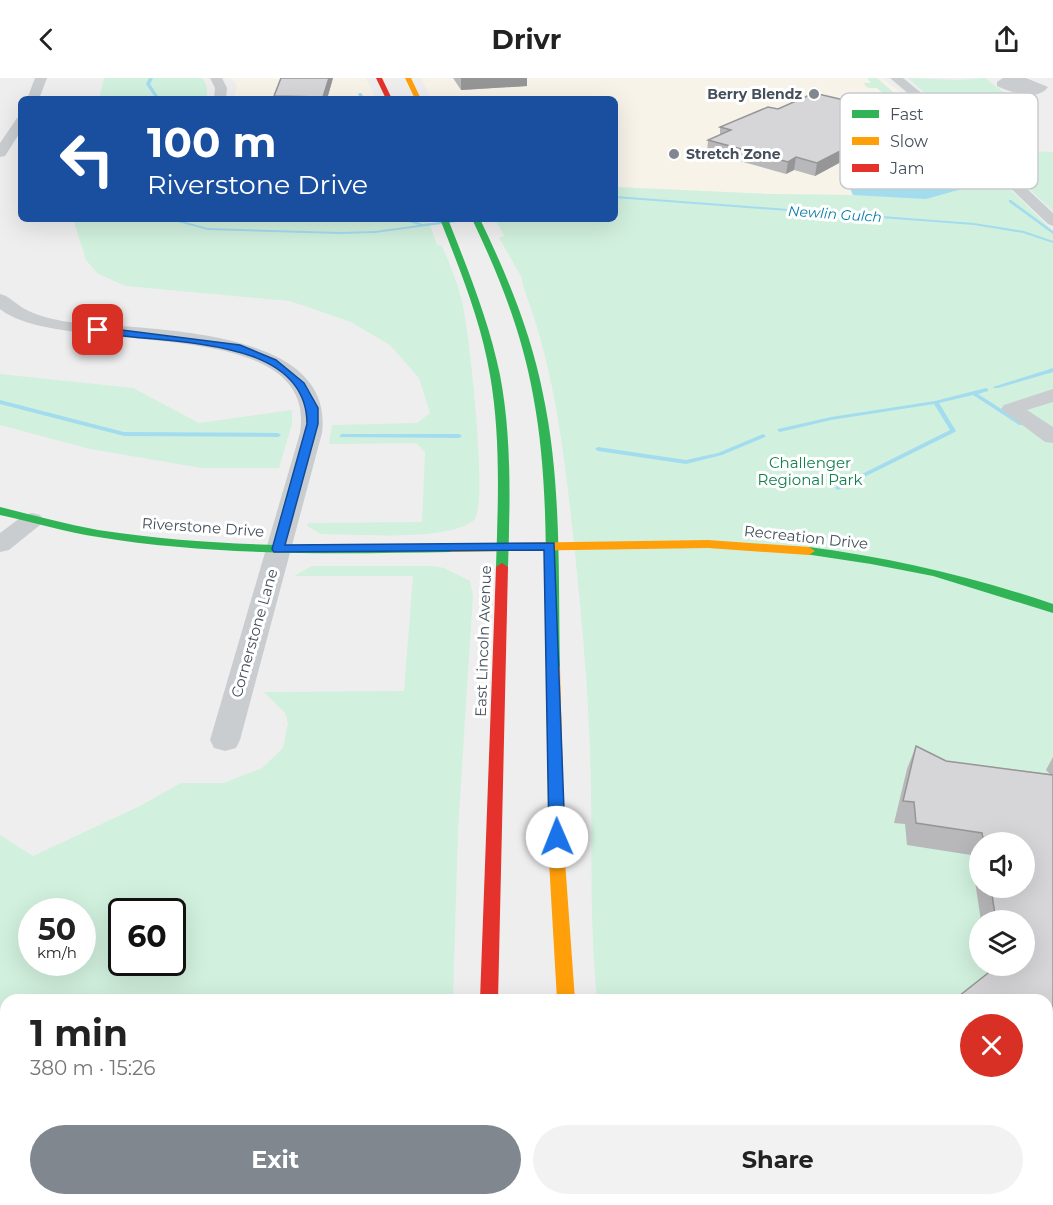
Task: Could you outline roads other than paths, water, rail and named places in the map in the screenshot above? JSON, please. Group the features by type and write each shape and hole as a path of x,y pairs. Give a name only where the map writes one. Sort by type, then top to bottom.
{"main road":[{"path":"379,78 388,96"},
{"path":"408,78 417,96"},
{"name":"East Lincoln Avenue","path":"445,222 480,314 495,377 502,466 503,547 489,994"},
{"path":"478,222 517,312 538,388 543,424 550,546 558,859 566,994"},
{"name":"Riverstone Drive","path":"0,511 82,531 168,543 278,549 550,546"},
{"name":"Recreation Drive","path":"550,546 648,544 786,549 829,553 929,572 1053,609"}],"street":[{"path":"34,96 41,78"},
{"path":"216,78 221,88 220,96"},
{"path":"896,78 914,93"},
{"path":"0,153 18,126"},
{"path":"1019,189 1053,221"},
{"name":"Cornerstone Lane","path":"0,299 12,310 47,323 240,348 273,362 291,375 306,392 313,417 225,740"},
{"path":"1053,395 1011,409 1053,437"},
{"path":"0,545 32,520"}],"water":[{"path":"850,189 962,189 926,199 853,195"}],"waterway":[{"name":"Newlin Gulch","path":"151,78 148,84 156,96"},
{"name":"Newlin Gulch","path":"618,197 974,224 1024,232 1053,242"},
{"path":"1010,201 1053,233"},
{"name":"Newlin Gulch","path":"181,222 208,229 340,233 375,232 449,222"},
{"path":"413,222 421,224"},
{"path":"996,387 1053,370"},
{"path":"780,430 831,418 961,397 986,390"},
{"path":"975,394 1021,424"},
{"path":"0,402 124,434 278,435"},
{"path":"838,488 953,431 937,404"},
{"path":"342,436 459,436"},
{"path":"598,449 686,462 720,454 763,436"}],"place":[{"name":"Berry Blendz","path":"814,94"},
{"name":"Stretch Zone","path":"674,154"}],"park label":[{"name":"Challenger Regional Park","path":"810,470"}]}
